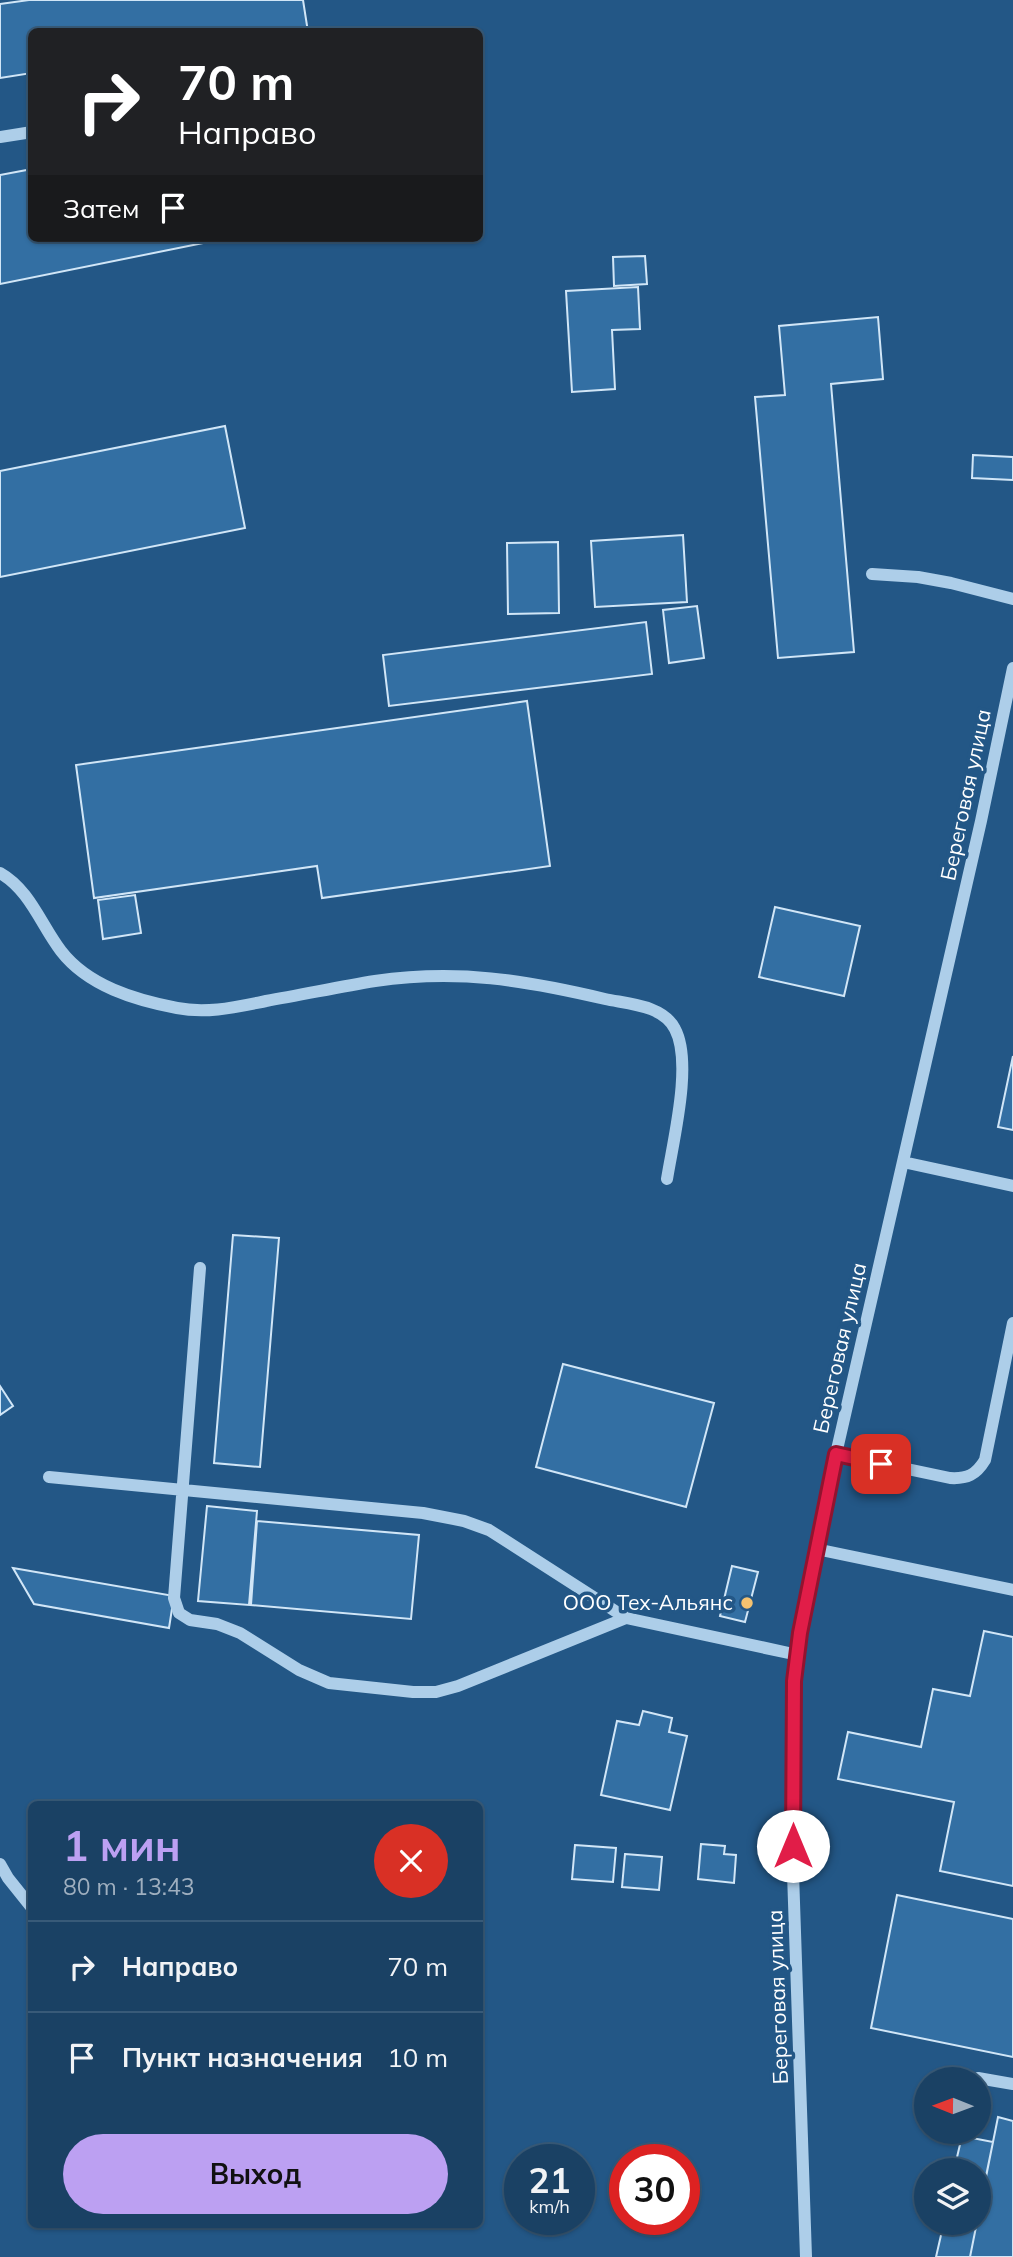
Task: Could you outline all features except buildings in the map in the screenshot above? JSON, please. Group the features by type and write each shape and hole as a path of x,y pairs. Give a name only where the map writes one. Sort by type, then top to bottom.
{"street":[{"path":"0,137 28,133"},
{"path":"872,574 918,577 1013,599"},
{"name":"Береговая улица","path":"806,2257 793,1872 794,1681 816,1549 836,1454 981,821 1013,668"},
{"path":"0,873 23,892 61,952 83,973 113,990 177,1009 206,1011 419,976 472,975 541,984 657,1011 674,1026 681,1043 683,1072 667,1180"},
{"path":"903,1162 1013,1186"},
{"path":"201,1268 174,1598 179,1613 190,1620 217,1624 240,1633 299,1670 329,1683 414,1692 436,1692 458,1686 625,1618"},
{"path":"836,1454 950,1478 964,1479 977,1473 985,1460 1013,1323"},
{"path":"49,1477 423,1513 464,1521 489,1530 625,1618 798,1656"},
{"path":"816,1549 1013,1590"},
{"path":"0,1864 28,1903"},
{"path":"991,2080 1013,2084"}],"place":[{"name":"ООО Тех-Альянс","path":"747,1603"}],"route":[{"path":"793,1846 794,1681 800,1633 836,1454 881,1464"}]}
